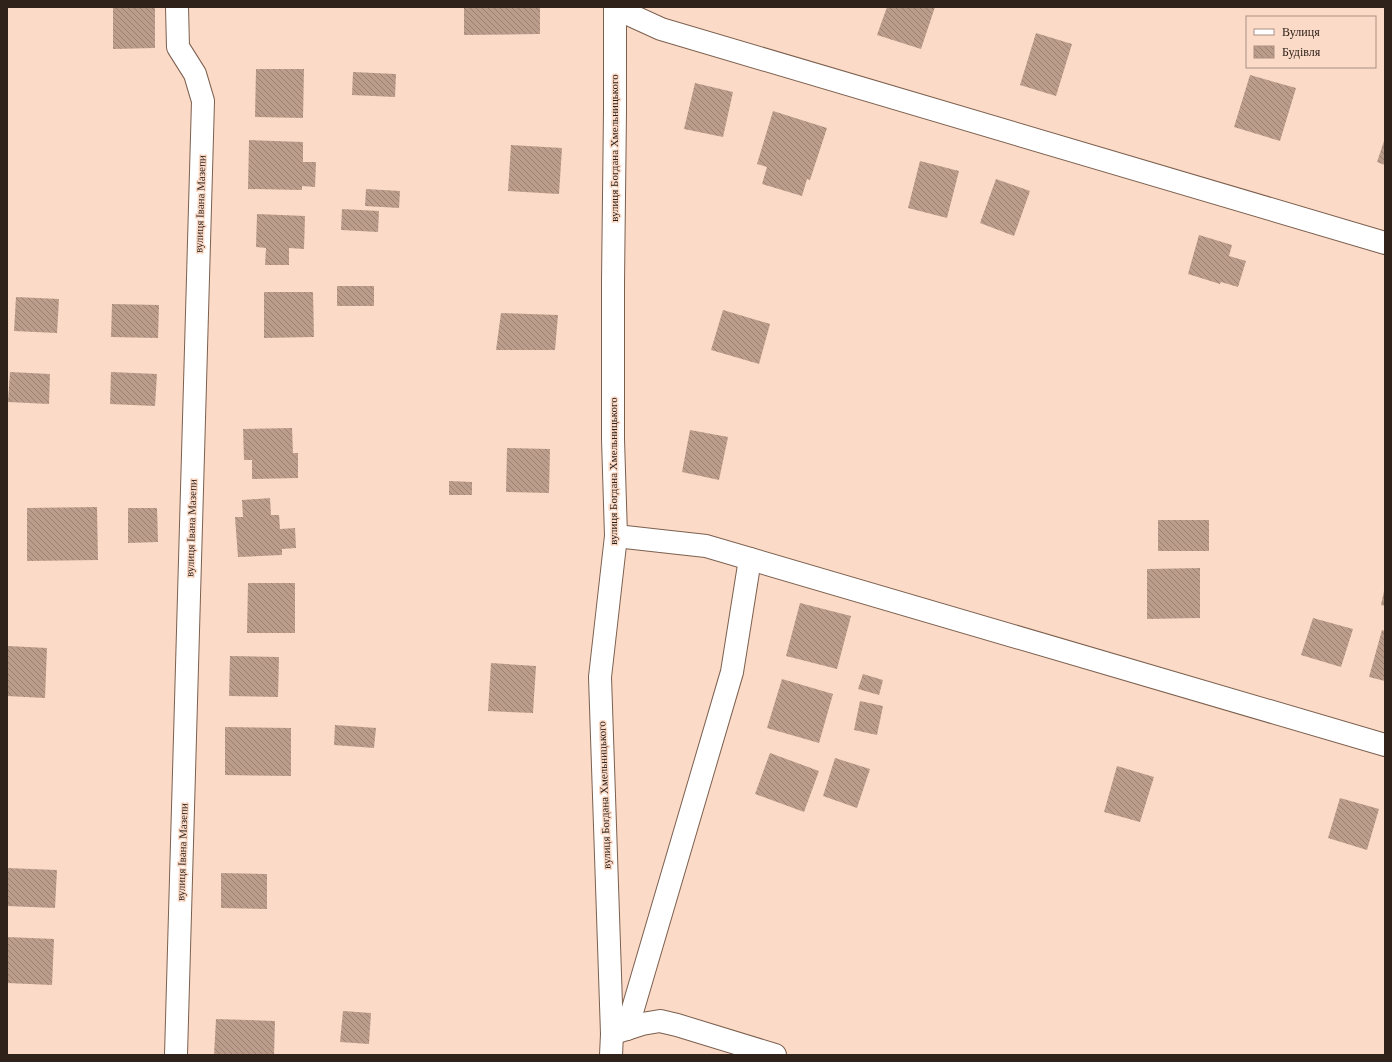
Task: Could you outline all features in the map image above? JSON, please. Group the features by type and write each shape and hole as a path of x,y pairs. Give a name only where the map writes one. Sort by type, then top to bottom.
{"street":[{"path":"615,7 661,29 1385,243"},
{"name":"вулиця Богдана Хмельницького","path":"612,1055 620,1031 600,677 616,536 613,439 616,111 615,7"},
{"name":"вулиця Івана Мазепи","path":"176,1055 203,101 195,74 178,47 180,11"},
{"path":"616,536 706,546 1385,745"},
{"path":"620,1031 732,672 750,559"},
{"path":"620,1031 642,1024 660,1021 775,1055"}],"building":[{"path":"113,7 155,7 155,48 113,49"},
{"path":"464,7 540,7 540,34 464,35"},
{"path":"887,7 935,7 921,49 877,35"},
{"path":"1036,33 1072,44 1056,96 1020,85"},
{"path":"256,69 304,69 303,118 255,117"},
{"path":"353,72 396,74 395,97 352,95"},
{"path":"1250,75 1296,88 1280,141 1234,127"},
{"path":"695,83 733,92 723,137 684,129"},
{"path":"773,111 827,128 810,180 807,179 802,196 762,184 767,167 757,164"},
{"path":"1385,138 1385,165 1377,162"},
{"path":"249,140 303,142 303,162 316,162 315,187 302,186 302,190 248,189"},
{"path":"511,145 562,148 559,194 508,191"},
{"path":"920,161 959,171 947,218 908,208"},
{"path":"996,179 1030,191 1014,236 980,223"},
{"path":"366,189 400,191 399,208 365,206"},
{"path":"342,209 379,211 378,232 341,230"},
{"path":"257,214 305,216 304,249 289,248 289,265 265,265 266,248 256,247"},
{"path":"1199,235 1232,245 1229,256 1246,261 1238,287 1221,282 1220,284 1188,274"},
{"path":"337,286 374,286 374,306 337,306"},
{"path":"264,292 313,292 314,337 264,338"},
{"path":"16,297 59,299 57,333 14,331"},
{"path":"112,304 159,305 158,338 111,337"},
{"path":"723,310 770,324 759,364 711,350"},
{"path":"501,313 558,315 555,350 496,350"},
{"path":"10,372 50,374 49,404 8,402"},
{"path":"111,372 157,374 155,406 110,404"},
{"path":"292,428 293,453 298,453 298,478 252,479 252,460 244,460 243,429"},
{"path":"690,430 728,437 719,480 682,472"},
{"path":"507,448 550,449 549,493 506,492"},
{"path":"449,481 472,482 472,495 449,495"},
{"path":"270,498 271,515 279,515 280,529 295,528 296,548 282,549 282,555 238,557 235,517 243,517 242,500"},
{"path":"97,507 98,560 27,561 27,508"},
{"path":"128,508 157,508 158,542 128,543"},
{"path":"1158,520 1209,520 1209,551 1158,551"},
{"path":"1200,568 1200,618 1147,619 1147,569"},
{"path":"248,583 295,583 295,633 247,633"},
{"path":"1385,591 1385,606 1381,605"},
{"path":"800,603 851,616 837,669 786,656"},
{"path":"1313,618 1353,629 1341,667 1301,655"},
{"path":"1382,630 1385,631 1385,681 1369,677"},
{"path":"8,646 47,648 45,698 7,696"},
{"path":"230,656 279,657 278,697 229,696"},
{"path":"491,663 536,666 533,713 488,711"},
{"path":"863,674 883,680 879,695 858,689"},
{"path":"782,679 833,694 819,743 767,728"},
{"path":"860,701 883,706 877,735 854,730"},
{"path":"335,725 376,728 374,748 334,745"},
{"path":"225,727 291,728 291,776 225,775"},
{"path":"770,753 819,771 804,812 755,794"},
{"path":"835,758 870,769 857,808 823,796"},
{"path":"1117,766 1154,777 1140,822 1104,812"},
{"path":"1340,798 1379,809 1367,850 1328,838"},
{"path":"7,868 57,870 55,908 7,906"},
{"path":"221,873 267,874 267,909 221,908"},
{"path":"7,937 54,939 52,985 7,983"},
{"path":"343,1011 371,1013 369,1044 340,1042"},
{"path":"216,1019 275,1021 274,1055 214,1055"}]}
